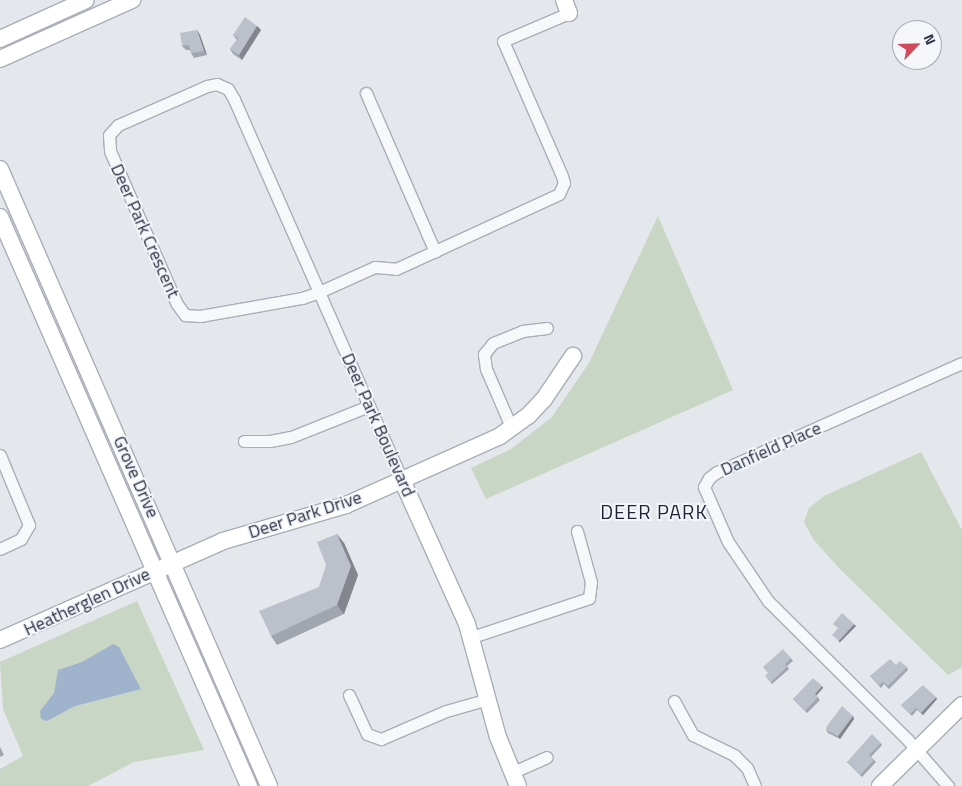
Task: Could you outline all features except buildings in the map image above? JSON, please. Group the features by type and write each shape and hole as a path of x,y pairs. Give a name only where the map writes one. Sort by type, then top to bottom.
{"main road":[{"path":"4,35 86,0"},
{"path":"0,59 132,0"},
{"path":"0,68 21,50"},
{"name":"Grove Drive","path":"0,170 173,562 269,786"},
{"name":"Grove Drive","path":"0,217 157,570 249,786"},
{"name":"Deer Park Drive","path":"173,562 223,541 346,505 512,429 544,399 573,356"},
{"name":"Deer Park Boulevard","path":"402,480 472,637 488,699 515,780"},
{"name":"Heatherglen Drive","path":"0,640 173,562"},
{"path":"880,786 962,705"}],"street":[{"path":"319,292 375,267 396,269 552,198 563,189 562,176 503,41 566,6"},
{"name":"Deer Park Crescent","path":"223,85 207,86 118,125 107,141 177,304 186,315 200,316 294,300 319,292"},
{"name":"Deer Park Boulevard","path":"223,85 234,99 402,480"},
{"path":"366,93 436,252"},
{"path":"512,429 486,369 484,354 493,343 522,331 547,328"},
{"name":"Danfield Place","path":"916,749 768,601 728,542 704,486 709,478 717,472 962,363"},
{"path":"244,441 270,442 291,437 369,406"},
{"path":"0,455 29,525 21,539 0,549"},
{"path":"472,637 589,598 591,582 577,531"},
{"path":"350,696 367,734 381,739 446,711 488,699"},
{"path":"674,701 693,735 734,755 747,768 756,786"},
{"path":"916,749 948,786"},
{"name":"Deer Park Boulevard","path":"515,780 547,757"}],"green space":[{"path":"658,216 733,390 486,499 471,468 511,449 552,417 589,363"},
{"path":"921,452 962,530 962,667 948,675 837,566 813,539 804,522 809,508 824,496"},
{"path":"137,601 204,750 134,762 88,786 0,786 0,769 23,756 3,709 0,662"}],"water":[{"path":"113,644 119,647 141,689 75,706 47,721 41,719 40,711 54,693 58,670 82,662"}],"district":[{"name":"DEER PARK","path":"654,511"}]}
